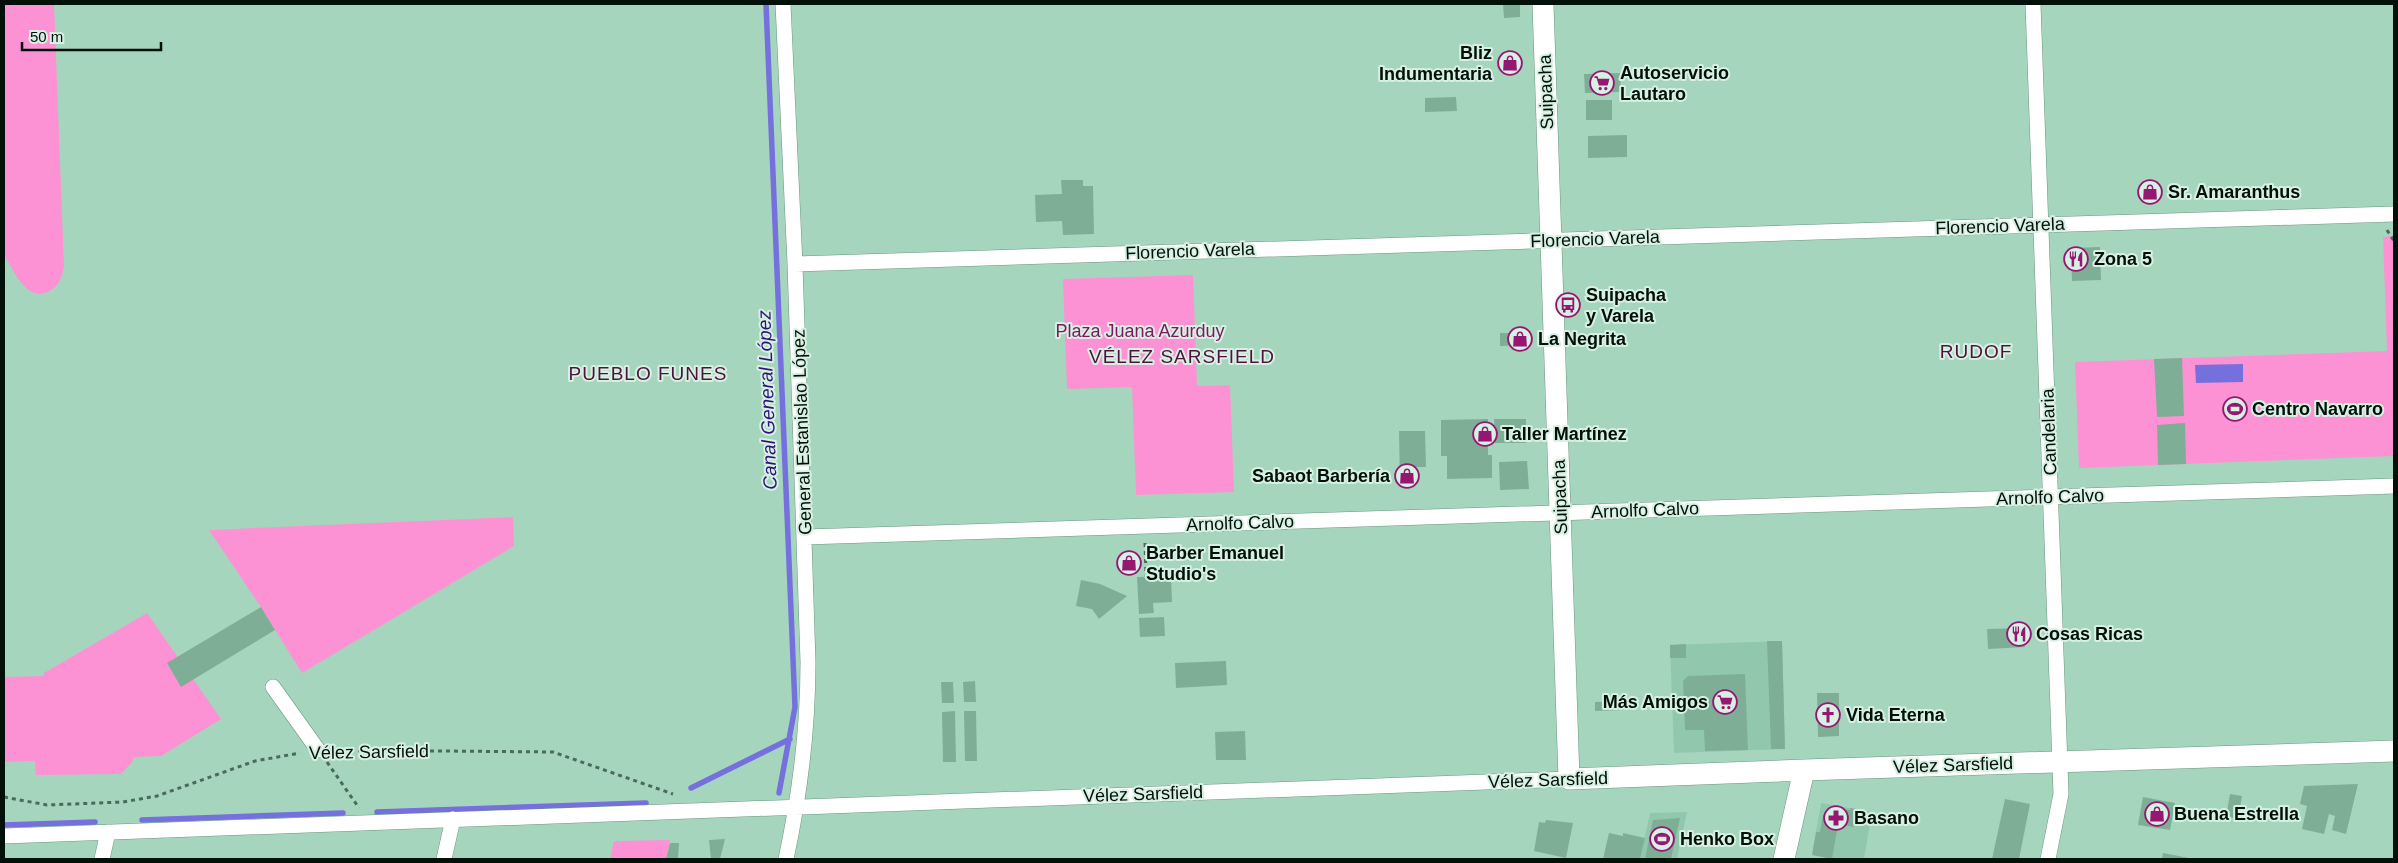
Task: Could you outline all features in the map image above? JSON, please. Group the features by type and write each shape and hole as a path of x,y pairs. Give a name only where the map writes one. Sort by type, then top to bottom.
{"main road":[{"name":"Suipacha","path":"1543,4 1569,780"},
{"name":"Vélez Sarsfield","path":"1569,780 1804,770 2394,751"},
{"path":"1784,859 1804,770"}],"street":[{"name":"General Estanislao López","path":"783,4 806,537 808,714 797,806 786,859"},
{"name":"Candelaria","path":"2033,4 2062,794 2048,859"},
{"name":"Florencio Varela","path":"795,264 2394,214"},
{"name":"Arnolfo Calvo","path":"806,537 2394,486"},
{"path":"273,687 318,750"},
{"name":"Vélez Sarsfield","path":"4,836 797,806 1569,780"},
{"path":"444,859 453,819"},
{"path":"102,859 108,832"}],"path":[{"path":"1144,526 1146,577"},
{"path":"318,750 370,822"},
{"name":"Vélez Sarsfield","path":"4,797 47,805 123,802 156,796 255,761 318,750 554,752 669,793 702,810"}],"shaded area":[{"path":"2243,364 2243,382 2196,383 2195,365"},
{"path":"1782,641 1785,749 1674,753 1670,645"},
{"path":"1821,803 1872,812 1864,859 1836,859 1812,855"},
{"name":"Henko Box","path":"1687,812 1677,859 1640,859 1650,813"}],"green space":[{"path":"4,4 54,4 64,266 59,283 51,290 42,293 28,290 22,284 4,254"},
{"name":"Centro Navarro","path":"2394,236 2394,456 2079,468 2075,362 2387,351 2383,237"},
{"name":"Plaza Juana Azurduy","path":"1193,275 1197,386 1230,385 1234,492 1136,495 1132,387 1067,389 1063,279"},
{"path":"513,517 514,546 302,673 261,607 209,530"},
{"path":"147,613 221,719 161,756 133,757 133,761 121,774 36,775 35,761 4,762 4,677 44,676 44,673"},
{"path":"670,840 666,859 610,859 614,841"}],"building":[{"path":"1503,4 1520,4 1520,17 1504,18"},
{"name":"Autoservicio Lautaro","path":"1620,73 1621,92 1585,93 1584,74"},
{"path":"1456,97 1457,111 1425,112 1425,98"},
{"path":"1586,100 1612,100 1612,120 1586,120"},
{"path":"1627,135 1627,157 1588,158 1588,136"},
{"path":"1061,180 1083,180 1083,186 1093,186 1094,234 1063,235 1062,221 1036,222 1035,195 1062,194"},
{"path":"2100,247 2101,280 2072,281 2071,248"},
{"path":"1500,333 1526,333 1526,345 1500,346"},
{"path":"2182,358 2184,416 2157,417 2154,359"},
{"path":"1488,419 1488,455 1492,455 1492,478 1447,479 1447,456 1441,456 1441,420"},
{"path":"1494,419 1526,419 1526,443 1495,443"},
{"path":"2185,423 2186,464 2158,465 2157,425"},
{"path":"1399,431 1425,431 1426,467 1415,467 1415,483 1400,483"},
{"path":"1527,461 1529,489 1500,490 1499,462"},
{"name":"Barber Emanuel Studio's","path":"1122,555 1137,555 1137,571 1122,572"},
{"path":"1171,576 1172,602 1153,603 1154,613 1139,614 1137,577"},
{"path":"1081,580 1100,584 1127,596 1099,619 1092,609 1076,606"},
{"path":"261,607 275,630 181,687 167,663"},
{"path":"1164,617 1165,636 1140,637 1139,618"},
{"path":"2024,628 2025,647 1988,649 1987,629"},
{"path":"1767,641 1782,641 1785,749 1771,749"},
{"path":"1686,644 1686,658 1670,658 1670,645"},
{"path":"1226,661 1227,685 1176,688 1175,663"},
{"name":"Más Amigos","path":"1745,674 1748,750 1705,751 1704,730 1685,730 1683,681 1688,676"},
{"path":"975,681 976,702 964,702 963,682"},
{"path":"941,682 953,682 954,703 942,703"},
{"name":"Vida Eterna","path":"1817,693 1839,693 1839,736 1818,737"},
{"path":"1624,701 1624,710 1595,711 1595,702"},
{"path":"955,711 956,762 943,762 942,712"},
{"path":"964,711 976,711 977,761 965,761"},
{"path":"1245,731 1246,760 1216,760 1215,732"},
{"path":"2358,784 2346,834 2332,830 2335,816 2329,814 2324,834 2302,829 2307,806 2300,804 2304,786"},
{"path":"2230,794 2242,796 2238,819 2226,817"},
{"name":"Buena Estrella","path":"2143,797 2175,803 2170,830 2138,825"},
{"path":"2005,799 2030,804 2019,859 1992,859"},
{"path":"1850,808 1857,809 1854,827 1838,824 1832,859 1812,855 1816,832 1820,832 1823,815 1831,809 1850,810"},
{"name":"Henko Box","path":"1680,818 1671,859 1645,859 1653,820"},
{"path":"1546,820 1573,823 1566,858 1534,851 1539,822 1545,823"},
{"path":"1609,833 1623,836 1623,833 1645,838 1640,859 1603,859"},
{"path":"725,839 720,859 711,859 709,840"},
{"path":"670,843 679,843 678,859 666,859"},
{"path":"2163,853 2189,858 2189,859 2162,859"}],"waterway":[{"name":"Canal General López","path":"766,4 795,707 779,793"},
{"path":"691,788 790,739"},
{"path":"377,812 646,803"},
{"path":"142,820 343,813"},
{"path":"4,825 95,822"}],"place":[{"name":"Bliz Indumentaria","path":"1510,63"},
{"name":"Autoservicio Lautaro","path":"1602,83"},
{"name":"Sr. Amaranthus","path":"2150,192"},
{"name":"Zona 5","path":"2076,259"},
{"name":"Suipacha y Varela","path":"1568,305"},
{"name":"La Negrita","path":"1520,339"},
{"name":"Centro Navarro","path":"2235,409"},
{"name":"Taller Martínez","path":"1485,434"},
{"name":"Sabaot Barbería","path":"1407,476"},
{"name":"Barber Emanuel Studio's","path":"1129,563"},
{"name":"Cosas Ricas","path":"2019,634"},
{"name":"Más Amigos","path":"1725,702"},
{"name":"Vida Eterna","path":"1828,715"},
{"name":"Buena Estrella","path":"2157,814"},
{"name":"Basano","path":"1836,818"},
{"name":"Henko Box","path":"1662,839"}],"district":[{"name":"RUDOF","path":"1976,351"},
{"name":"VÉLEZ SARSFIELD","path":"1182,356"},
{"name":"PUEBLO FUNES","path":"648,373"}]}
